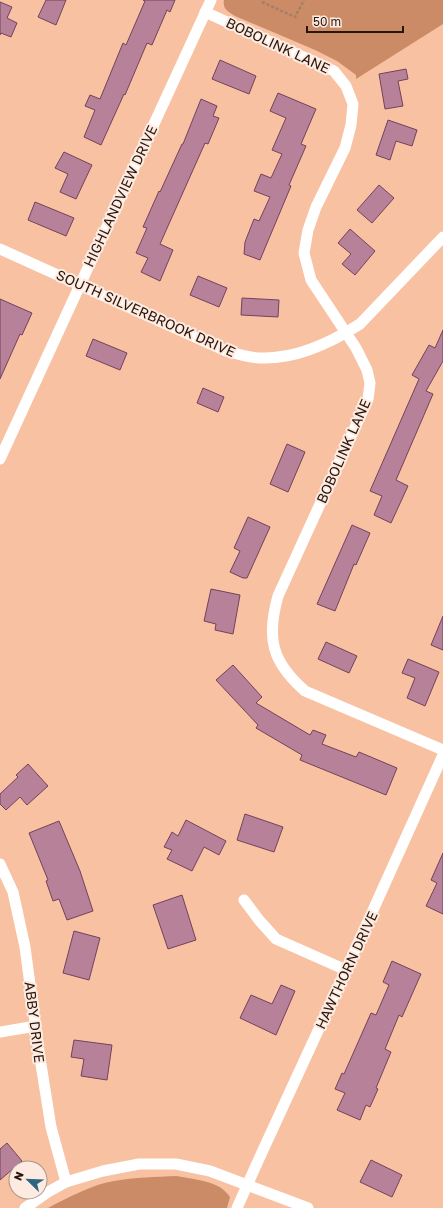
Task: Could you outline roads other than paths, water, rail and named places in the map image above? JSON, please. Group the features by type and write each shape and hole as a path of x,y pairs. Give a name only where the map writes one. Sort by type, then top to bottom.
{"street":[{"name":"HIGHLANDVIEW DRIVE","path":"0,459 79,284 211,0"},
{"name":"BOBOLINK LANE","path":"206,12 334,71 346,86 353,104 352,125 344,148 316,207 308,230 304,253 311,280 356,348 367,370 370,383 368,399 278,596 273,613 272,630 274,648 281,665 292,680 305,691 443,750"},
{"name":"SOUTH SILVERBROOK DRIVE","path":"0,249 211,344 242,355 264,358 289,356 311,349 346,333 360,324 443,237"},
{"name":"HAWTHORN DRIVE","path":"237,1208 443,755"},
{"name":"ABBY DRIVE","path":"0,864 13,892 25,947 51,1127 66,1182"},
{"path":"244,900 276,939 346,970"},
{"path":"0,1032 36,1026"},
{"path":"25,1208 66,1182 103,1171 139,1164 176,1164 210,1171 248,1184 308,1208"}]}
